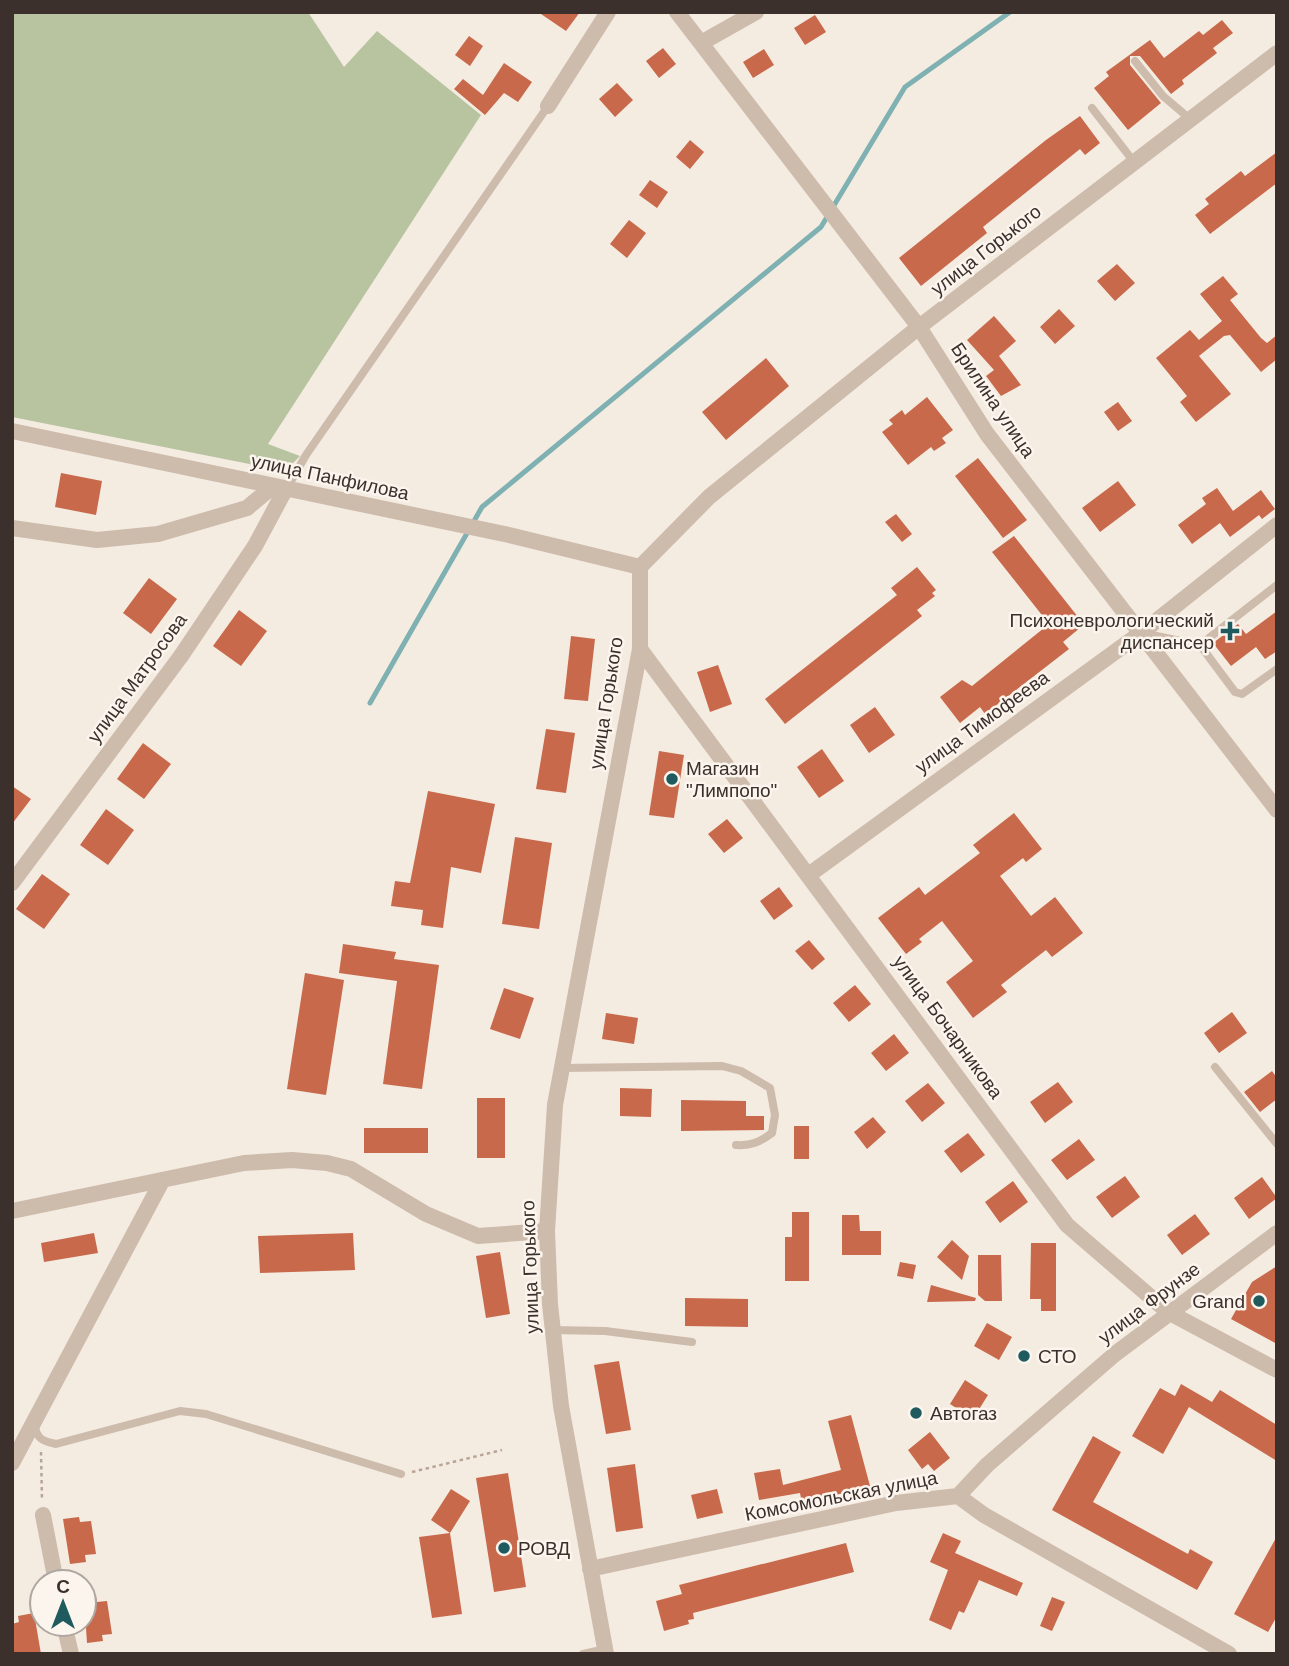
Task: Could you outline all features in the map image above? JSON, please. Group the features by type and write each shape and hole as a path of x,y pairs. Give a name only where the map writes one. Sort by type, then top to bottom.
{"street":[{"path":"548,106 608,12"},
{"name":"Брилина улица","path":"677,12 919,327 987,434 1277,810"},
{"path":"701,43 757,12"},
{"name":"улица Горького","path":"606,1652 561,1406 552,1330 547,1231 549,1162 561,1068 640,649 640,567 709,497 919,327 1277,53"},
{"name":"улица Панфилова","path":"12,431 509,535 640,567"},
{"path":"12,528 97,540 158,534 247,508 279,489"},
{"name":"улица Матросова","path":"12,883 181,656 255,547 279,489"},
{"name":"улица Тимофеева","path":"810,874 1141,633 1277,525"},
{"name":"улица Бочарникова","path":"640,649 810,874 1067,1225 1168,1312 1277,1370"},
{"path":"12,1211 244,1163 292,1160 327,1163 351,1169 459,1230 478,1236 547,1231"},
{"path":"12,1463 162,1181"},
{"name":"улица Фрунзе","path":"958,1496 987,1465 1115,1354 1277,1233"},
{"name":"Комсомольская улица","path":"590,1569 896,1503 958,1496 984,1515 1229,1654"},
{"path":"43,1515 53,1568"}],"lane":[{"path":"1135,61 1163,96 1190,119"},
{"path":"279,489 306,455 548,106"},
{"path":"1091,108 1134,162"},
{"path":"1200,645 1277,585"},
{"path":"1141,633 1200,645 1235,692 1242,694 1277,669"},
{"path":"561,1068 641,1070 722,1066 741,1071 770,1088 775,1115 772,1133 763,1140 749,1146 736,1145"},
{"path":"1215,1067 1277,1144"},
{"path":"552,1330 606,1331 692,1342"},
{"path":"34,1424 36,1435 43,1441 56,1444 180,1411 206,1415 401,1475"},
{"path":"583,1654 606,1652"}],"path":[{"path":"43,1441 40,1458 43,1515"},
{"path":"401,1475 502,1450"}],"green space":[{"path":"12,12 308,12 344,67 377,31 481,115 268,444 300,456 285,471 12,417"}],"building":[{"path":"538,12 580,12 566,31"},
{"path":"815,15 826,32 805,45 794,28"},
{"path":"1222,20 1233,33 1213,48 1217,53 1182,80 1184,84 1171,94 1140,56 1130,56 1130,65 1161,103 1128,130 1094,88 1109,76 1106,72 1150,40 1164,58 1199,31 1203,35"},
{"path":"469,36 483,46 470,66 455,55"},
{"path":"663,48 676,64 659,78 646,61"},
{"path":"764,49 774,65 753,78 743,62"},
{"path":"504,63 532,82 518,102 504,93 485,115 454,89 463,79 483,95"},
{"path":"617,83 633,100 615,117 599,99"},
{"path":"1080,116 1100,143 1085,155 1080,149 983,227 987,233 921,286 899,258 1046,140"},
{"path":"690,140 704,152 690,169 676,157"},
{"path":"1277,152 1277,183 1210,234 1195,215 1209,204 1205,199 1241,171 1245,176"},
{"path":"650,180 668,192 657,208 639,195"},
{"path":"629,220 646,233 627,258 610,244"},
{"path":"1117,264 1135,283 1115,301 1097,281"},
{"path":"1223,276 1238,294 1230,300 1261,338 1267,343 1277,335 1277,359 1261,372 1230,335 1224,336 1199,356 1231,394 1196,422 1180,402 1187,396 1156,358 1190,330 1199,340 1222,321 1200,294"},
{"path":"1059,309 1075,326 1055,344 1040,327"},
{"path":"994,316 1016,341 999,356 1021,385 1001,396 986,376 994,370 967,340"},
{"path":"766,358 789,386 726,440 702,412"},
{"path":"927,397 953,430 942,438 946,443 934,451 931,447 908,465 882,432 893,424 889,420 902,410 905,415"},
{"path":"1118,402 1132,421 1118,431 1104,412"},
{"path":"978,458 1027,520 1003,538 955,476"},
{"path":"61,473 102,481 96,515 55,507"},
{"path":"1118,481 1136,505 1100,532 1082,508"},
{"path":"1217,488 1233,511 1261,490 1275,509 1262,519 1259,515 1230,537 1220,523 1192,544 1178,525 1206,504 1202,498"},
{"path":"896,514 912,534 902,542 885,522"},
{"path":"1014,536 1082,622 1079,624 1081,627 1063,642 1069,649 985,714 980,707 960,723 940,697 962,680 972,686 1049,624 992,552"},
{"path":"917,567 936,590 932,593 935,596 917,610 922,616 785,724 765,699 897,595 891,588"},
{"path":"149,578 177,599 151,634 123,613"},
{"path":"239,610 267,631 241,666 213,646"},
{"path":"1277,611 1277,651 1265,659 1256,647 1231,666 1213,643 1238,624 1246,634"},
{"path":"571,636 595,639 588,701 564,699"},
{"path":"718,665 732,704 710,712 697,672"},
{"path":"875,707 895,735 869,753 850,725"},
{"path":"546,729 575,733 566,793 536,789"},
{"path":"143,743 171,764 144,799 117,779"},
{"path":"822,749 844,781 819,798 797,767"},
{"path":"659,751 684,755 674,818 649,815"},
{"path":"12,786 31,799 12,824"},
{"path":"428,791 495,804 481,873 451,867 443,928 421,925 423,910 391,906 395,881 410,883"},
{"path":"106,809 134,830 108,865 80,845"},
{"path":"1014,813 1042,849 1026,862 1023,858 1000,876 1031,916 1055,897 1083,933 1052,957 1046,950 1001,985 1007,992 973,1018 946,982 973,961 942,921 919,939 922,942 906,954 878,918 919,887 925,895 980,853 973,845"},
{"path":"727,819 743,838 724,853 708,834"},
{"path":"515,837 552,843 539,929 502,924"},
{"path":"42,874 70,894 44,929 16,909"},
{"path":"779,887 793,906 774,920 760,901"},
{"path":"809,940 825,959 812,970 795,951"},
{"path":"343,944 396,952 394,959 439,965 422,1089 383,1084 397,981 339,973"},
{"path":"305,973 344,980 326,1095 287,1089"},
{"path":"855,985 871,1004 849,1022 833,1003"},
{"path":"504,988 534,998 520,1039 490,1029"},
{"path":"1232,1012 1247,1033 1219,1053 1204,1033"},
{"path":"606,1013 638,1018 634,1044 602,1039"},
{"path":"894,1034 909,1053 886,1071 871,1053"},
{"path":"1272,1071 1277,1078 1277,1099 1260,1112 1244,1092"},
{"path":"1058,1082 1073,1102 1045,1123 1030,1102"},
{"path":"928,1083 945,1103 922,1122 905,1101"},
{"path":"620,1088 652,1089 651,1117 620,1116"},
{"path":"477,1098 505,1098 505,1158 477,1158"},
{"path":"681,1100 746,1101 746,1116 764,1116 764,1130 681,1131"},
{"path":"873,1117 886,1132 867,1149 854,1132"},
{"path":"794,1126 809,1126 809,1159 794,1159"},
{"path":"364,1128 428,1128 428,1153 364,1153"},
{"path":"968,1133 985,1155 961,1173 944,1151"},
{"path":"1079,1139 1095,1160 1067,1180 1051,1160"},
{"path":"1125,1176 1140,1197 1112,1218 1096,1197"},
{"path":"1262,1177 1277,1198 1249,1219 1234,1198"},
{"path":"1013,1181 1028,1202 1000,1223 985,1202"},
{"path":"792,1212 809,1212 809,1281 785,1281 785,1237 792,1237"},
{"path":"1195,1214 1210,1234 1182,1255 1167,1235"},
{"path":"842,1215 859,1215 860,1231 881,1231 881,1255 842,1255"},
{"path":"94,1233 98,1253 44,1262 41,1243"},
{"path":"353,1233 355,1270 260,1273 258,1236"},
{"path":"952,1240 969,1256 962,1280 937,1257"},
{"path":"1031,1243 1056,1243 1056,1311 1041,1311 1041,1299 1030,1299"},
{"path":"500,1252 510,1314 486,1318 476,1256"},
{"path":"978,1255 1001,1255 1002,1301 985,1301 978,1295"},
{"path":"900,1262 916,1265 913,1279 897,1276"},
{"name":"Grand","path":"1277,1266 1277,1344 1231,1319 1252,1282"},
{"path":"931,1285 976,1298 975,1301 927,1302"},
{"path":"685,1298 748,1299 748,1327 685,1326"},
{"path":"987,1323 1012,1337 999,1360 974,1346"},
{"path":"619,1361 631,1430 606,1434 594,1365"},
{"path":"965,1380 988,1395 973,1419 950,1404"},
{"path":"1181,1384 1212,1402 1220,1390 1277,1425 1277,1461 1189,1407 1163,1454 1132,1436 1160,1388 1175,1396"},
{"path":"851,1415 870,1486 802,1504 800,1493 759,1500 754,1473 780,1469 783,1485 841,1470 828,1421"},
{"path":"930,1432 950,1458 934,1471 928,1464 922,1469 908,1450"},
{"path":"1093,1436 1121,1452 1093,1502 1188,1554 1190,1549 1213,1562 1197,1590 1052,1510"},
{"path":"635,1464 643,1528 616,1532 607,1468"},
{"path":"508,1473 526,1587 494,1592 476,1478"},
{"path":"451,1489 470,1501 450,1533 431,1520"},
{"path":"717,1489 723,1513 697,1519 691,1495"},
{"path":"79,1517 80,1522 91,1521 96,1554 85,1555 86,1562 70,1564 63,1519"},
{"path":"450,1533 462,1614 432,1618 419,1537"},
{"path":"943,1533 961,1541 955,1553 1023,1583 1017,1596 979,1580 964,1613 959,1611 951,1630 929,1620 948,1570 930,1562"},
{"path":"1277,1536 1277,1616 1268,1632 1234,1614"},
{"path":"846,1543 854,1572 693,1613 694,1619 688,1620 689,1624 664,1631 656,1601 682,1594 679,1585"},
{"path":"1052,1597 1065,1602 1052,1631 1040,1626"},
{"path":"107,1601 112,1634 102,1635 103,1641 87,1643 87,1638 98,1638 98,1602"},
{"path":"28,1614 28,1638 38,1638 41,1654 12,1654 12,1624 19,1622 18,1616"}],"waterway":[{"path":"370,703 482,507 821,227 905,87 1010,12"}],"place":[{"name":"Психоневрологический диспансер","path":"1230,631"},
{"name":"Магазин \"Лимпопо\"","path":"672,779"},
{"name":"Grand","path":"1259,1301"},
{"name":"СТО","path":"1024,1356"},
{"name":"Автогаз","path":"916,1413"},
{"name":"РОВД","path":"504,1548"}]}
